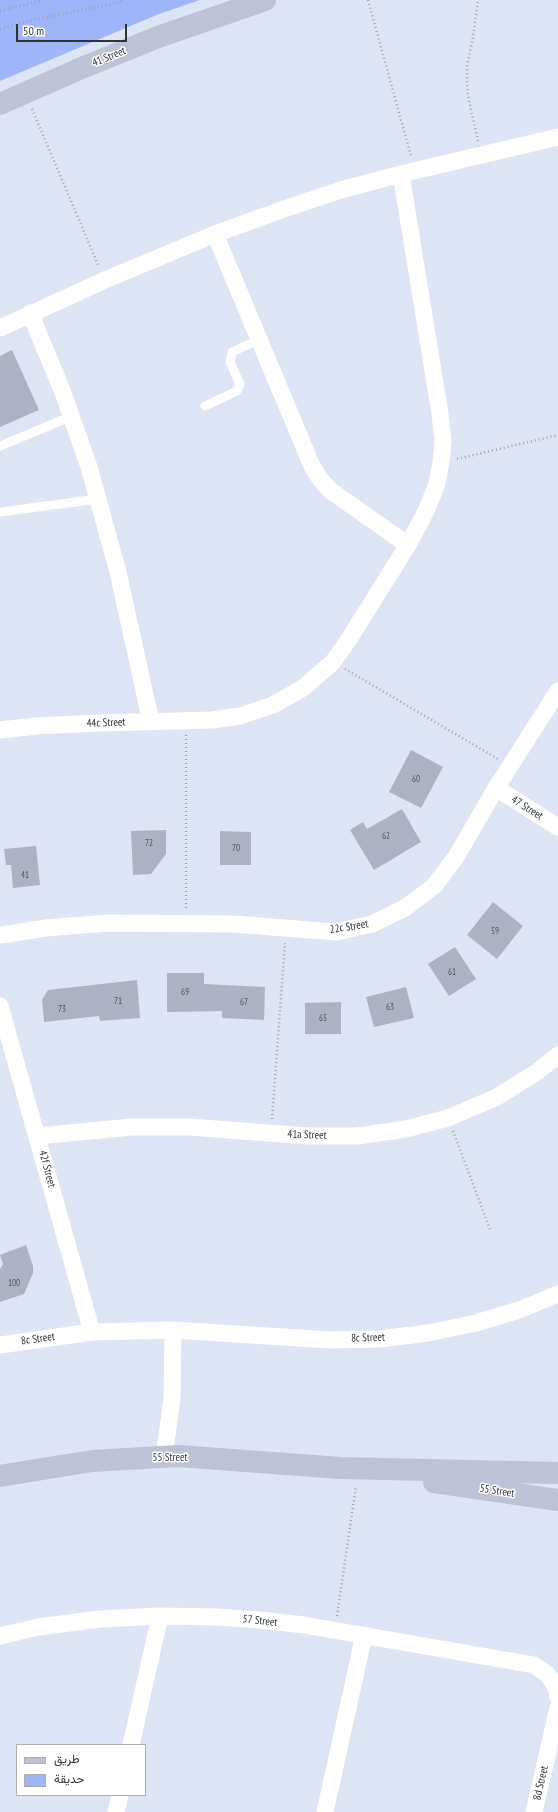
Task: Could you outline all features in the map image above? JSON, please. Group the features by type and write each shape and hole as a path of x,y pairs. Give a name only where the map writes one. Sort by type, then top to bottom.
{"street":[{"name":"41 Street","path":"0,104 158,38 265,0"},
{"path":"0,328 105,280 215,234 341,190 480,154 558,137"},
{"name":"44c Street","path":"0,730 36,726 186,722 240,716 273,705 303,688 333,662 408,544 425,513 436,488 441,463 443,441 440,414 408,172"},
{"path":"215,234 312,466 320,479 331,492 408,544"},
{"path":"30,313 72,416 98,499 124,595 151,722"},
{"name":"22c Street","path":"0,934 46,928 108,923 186,922 336,932 372,924 405,908 434,886 456,856 496,788 558,691"},
{"name":"47 Street","path":"496,788 558,827"},
{"name":"42f Street","path":"0,1006 38,1136 92,1332"},
{"name":"41a Street","path":"38,1136 132,1127 190,1128 307,1136 357,1136 406,1129 448,1118 497,1097 537,1072 558,1055"},
{"name":"8c Street","path":"0,1345 92,1332 173,1330 330,1340 379,1339 428,1333 476,1323 519,1310 558,1294"},
{"path":"171,1456 176,1420 172,1398 173,1330"},
{"name":"55 Street","path":"0,1476 92,1461 171,1456 350,1469 558,1473"},
{"name":"55 Street","path":"350,1469 558,1500"},
{"path":"131,1744 160,1616"},
{"name":"57 Street","path":"0,1636 38,1628 100,1619 160,1616 217,1617 260,1620 334,1630 534,1665 547,1674 556,1687 558,1697"},
{"path":"325,1812 364,1635"},
{"name":"8d Street","path":"534,1812 558,1708"},
{"path":"116,1812 120,1796"}],"lane":[{"path":"205,406 237,391 240,384 230,362 232,352 260,339"},
{"path":"0,446 72,416"},
{"path":"0,512 98,499"}],"path":[{"path":"0,11 28,2 44,0"},
{"path":"0,29 33,20 116,3 123,0"},
{"path":"368,0 408,172"},
{"path":"478,0 467,66 467,81 468,96 480,154"},
{"path":"26,93 105,280"},
{"path":"441,463 558,435"},
{"path":"333,662 510,766"},
{"path":"186,722 186,922"},
{"path":"271,1133 286,928"},
{"path":"448,1118 491,1232"},
{"path":"334,1630 350,1469"}],"green space":[{"path":"0,0 200,0 159,14 0,81"}],"building":[{"path":"12,350 39,410 0,427 0,356"},
{"path":"411,750 443,767 421,808 389,792"},
{"path":"402,809 421,842 374,870 350,830 363,822 367,829"},
{"path":"166,830 166,854 151,874 133,875 131,831"},
{"path":"220,831 251,832 251,865 220,865"},
{"path":"36,846 40,885 13,888 11,865 6,865 4,849"},
{"path":"493,902 523,926 497,959 467,935"},
{"path":"455,947 476,979 449,996 428,964"},
{"path":"167,973 204,973 204,984 265,987 264,1020 222,1018 222,1011 167,1012"},
{"path":"137,980 140,1018 100,1021 99,1016 44,1022 42,1000 48,990"},
{"path":"406,987 414,1018 374,1027 366,997"},
{"path":"341,1002 341,1034 305,1034 305,1003"},
{"path":"26,1245 33,1266 33,1273 24,1294 0,1302 0,1269 3,1264 0,1255"}]}
